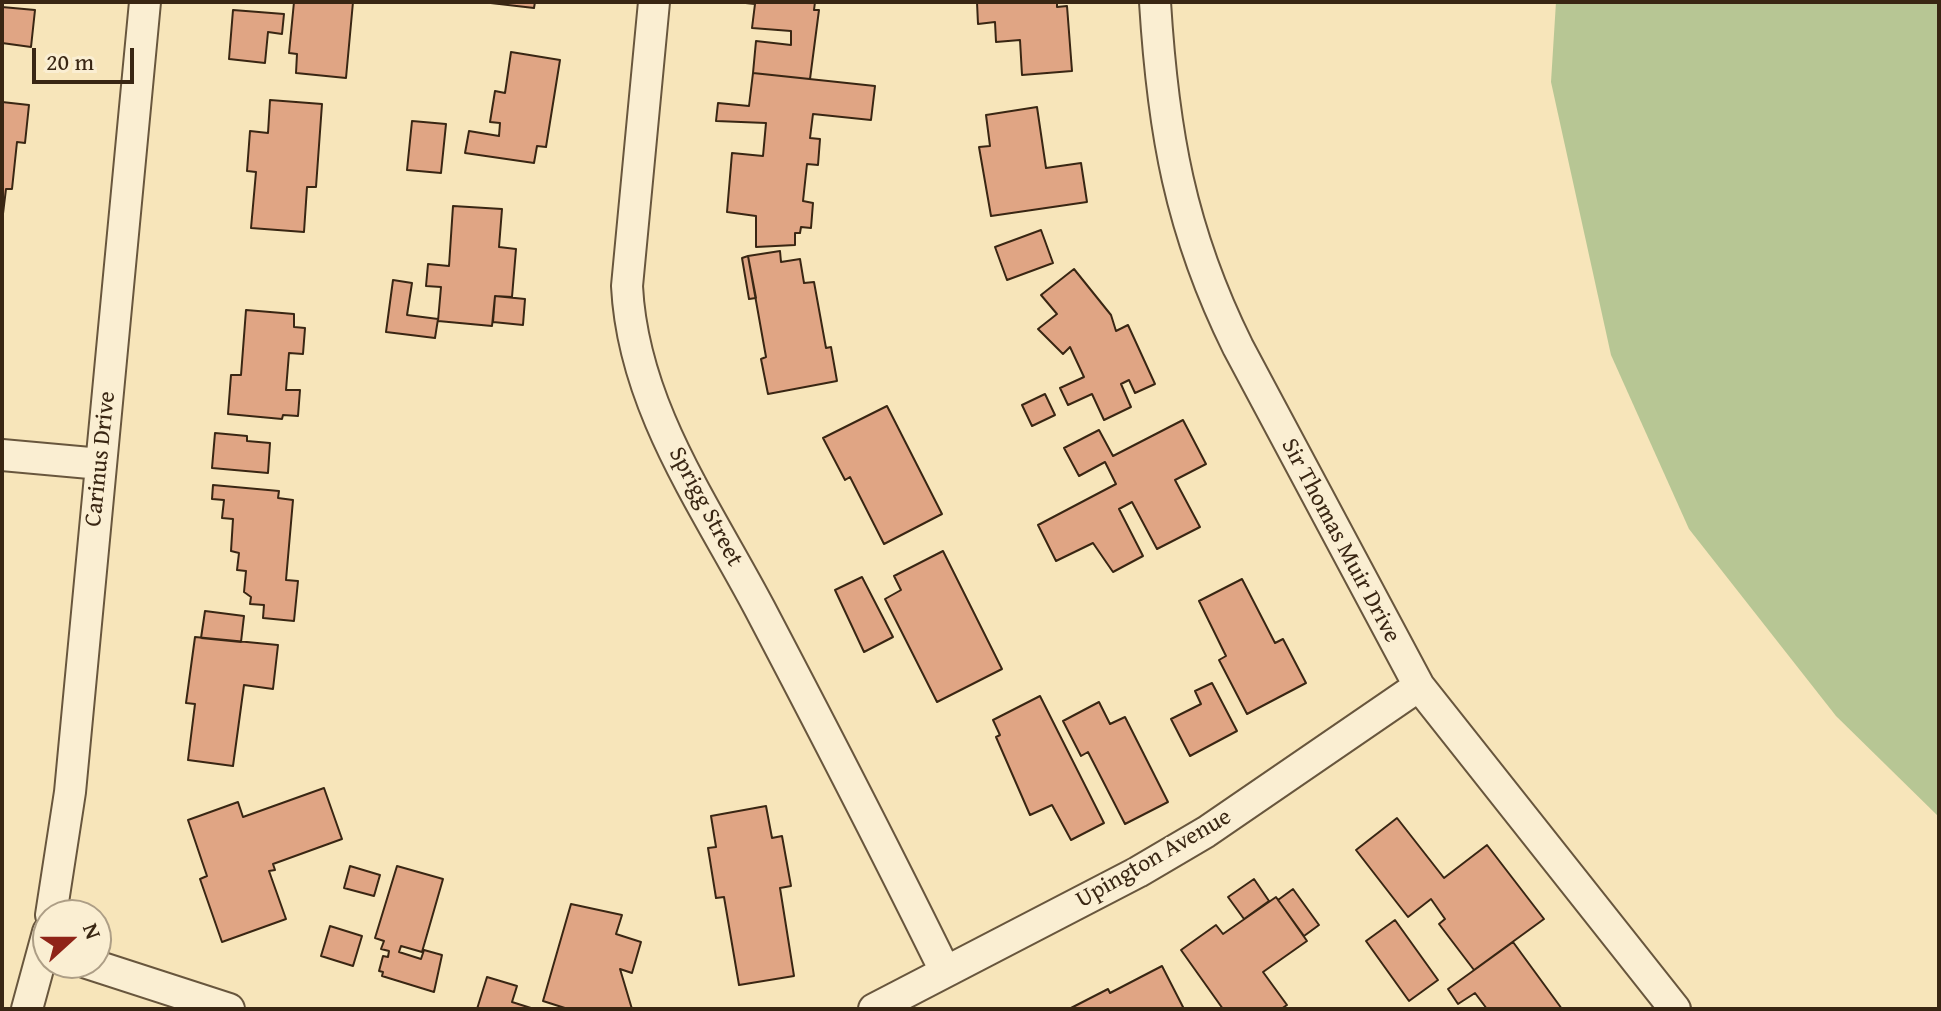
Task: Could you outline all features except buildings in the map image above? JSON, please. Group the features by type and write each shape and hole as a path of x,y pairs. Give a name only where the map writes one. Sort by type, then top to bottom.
{"street":[{"name":"Carinus Drive","path":"53,899 70,792 145,2"},
{"name":"Sprigg Street","path":"654,2 627,286 628,321 647,396 840,757 945,971"},
{"name":"Sir Thomas Muir Drive","path":"1155,2 1161,86 1172,164 1178,193 1212,296 1419,686 1675,1009"},
{"path":"2,455 101,464"},
{"name":"Upington Avenue","path":"874,1009 1138,872 1206,832 1419,686"},
{"path":"112,971 229,1009"},
{"path":"27,1009 36,979"}],"green space":[{"path":"1556,2 1939,2 1939,817 1836,716 1689,529 1611,355 1551,82"}]}
